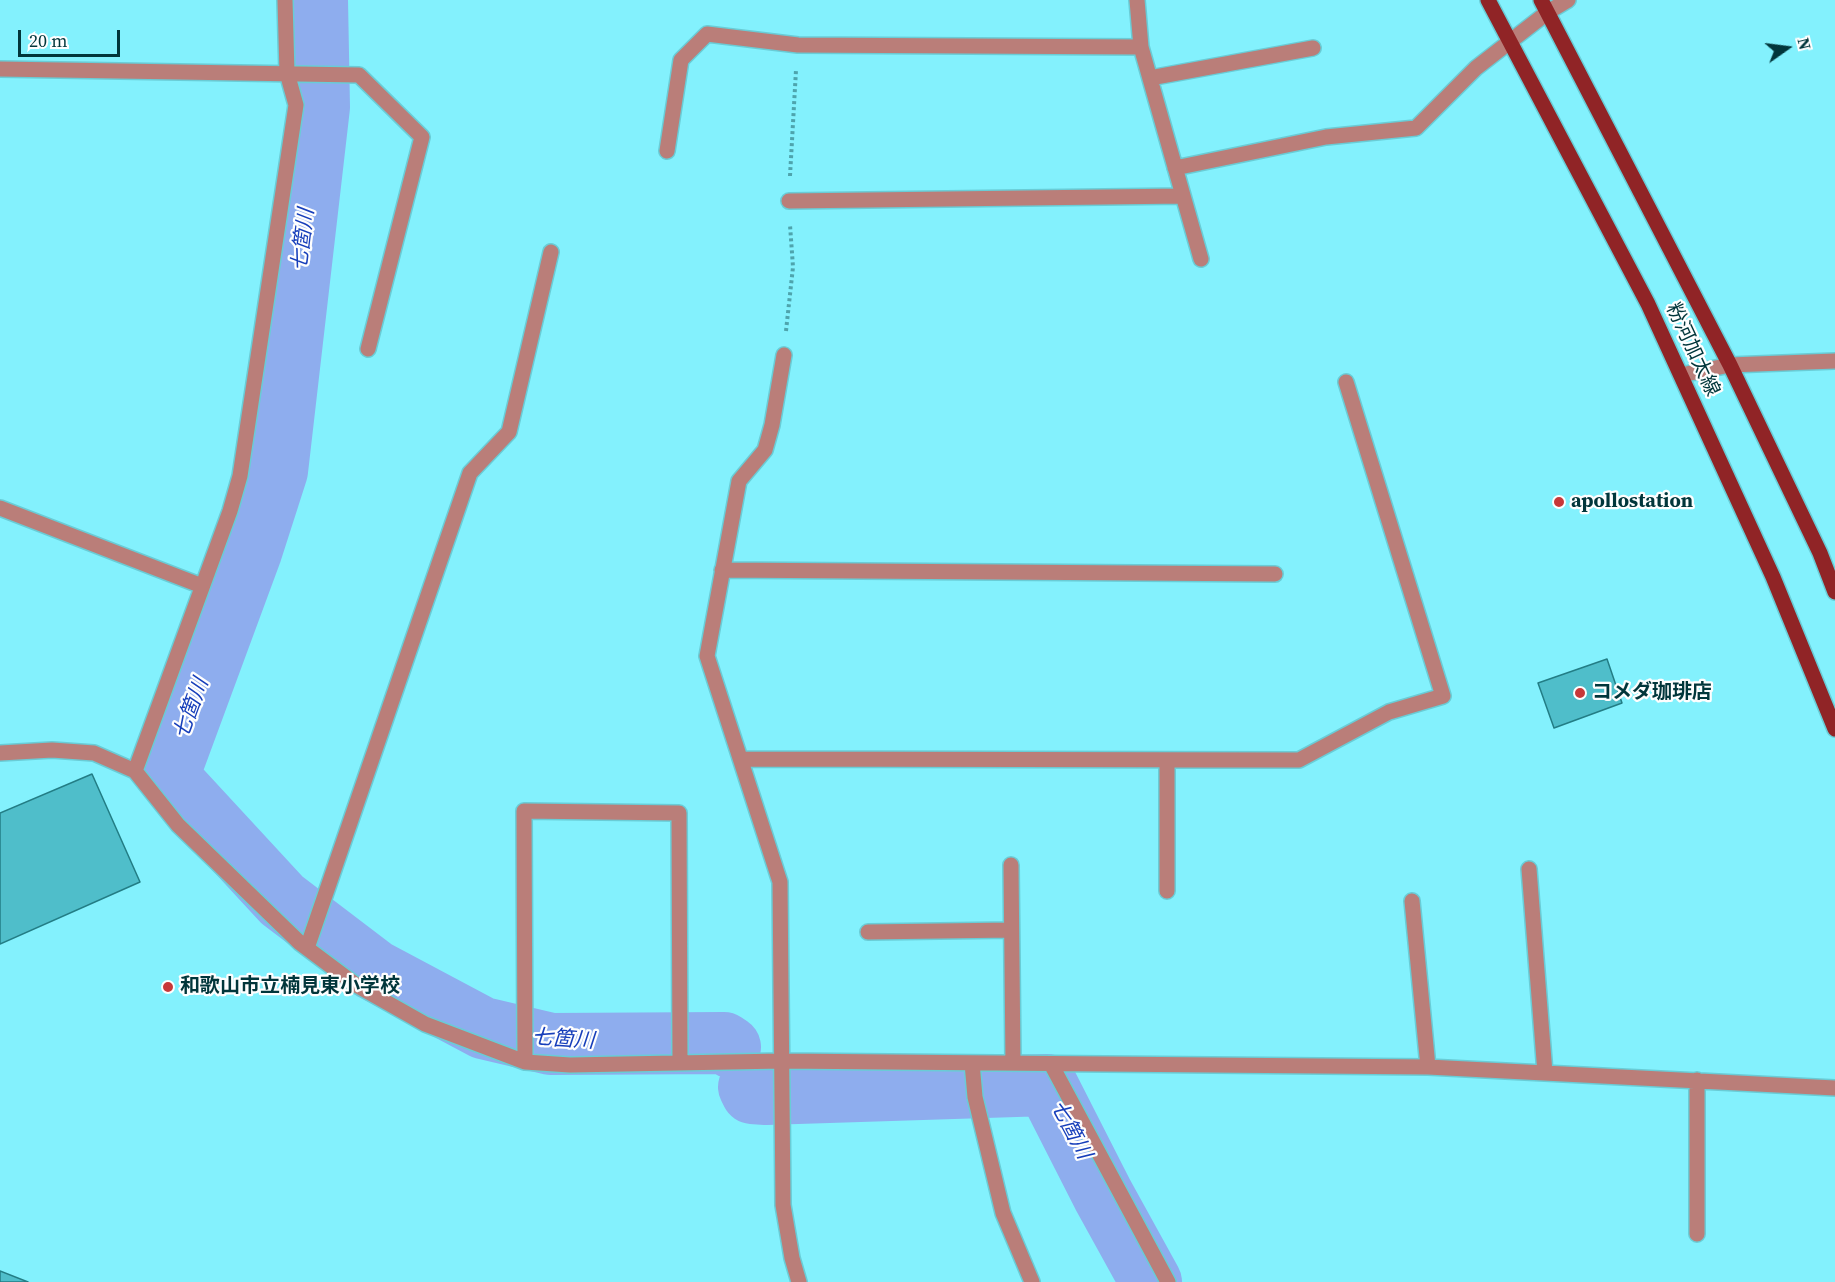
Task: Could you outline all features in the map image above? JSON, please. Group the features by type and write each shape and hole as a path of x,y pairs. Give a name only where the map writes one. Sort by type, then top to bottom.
{"main road":[{"name":"粉河加太線","path":"1488,0 1511,39 1648,304 1773,577 1835,729"},
{"name":"粉河加太線","path":"1544,6 1730,365 1820,553 1835,592"}],"street":[{"path":"135,771 230,511 240,476 296,105 287,73 285,0"},
{"path":"1137,0 1141,47 1201,259"},
{"path":"1175,168 1326,137 1416,128 1476,68 1511,39 1544,6 1568,0"},
{"path":"667,151 681,60 707,34 798,45 1141,47"},
{"path":"1150,78 1313,48"},
{"path":"0,69 359,75 422,137 368,349"},
{"path":"789,201 1183,196"},
{"path":"309,941 470,473 509,432 552,252"},
{"path":"784,355 772,425 765,450 739,481 707,656 780,882 783,1205 799,1282"},
{"path":"1681,375 1730,365 1835,361"},
{"path":"742,759 1299,760 1389,712 1443,696 1346,382"},
{"path":"0,508 202,586"},
{"path":"722,570 1275,574"},
{"path":"0,753 52,750 94,753 135,771 178,825 356,985 425,1024 525,1056 570,1065 680,1058 973,1071 1013,1063 1428,1067 1835,1088"},
{"path":"1167,760 1167,891"},
{"path":"525,1056 524,811 679,813 680,1058"},
{"path":"1011,865 1013,1063"},
{"path":"1529,869 1545,1073"},
{"path":"1412,901 1428,1067"},
{"path":"867,932 1011,930"},
{"path":"1051,1064 1168,1282"},
{"path":"973,1071 975,1097 1003,1213 1032,1282"},
{"path":"1697,1080 1697,1234"}],"building":[{"name":"コメダ珈琲店","path":"1607,659 1622,703 1554,728 1538,683"},
{"path":"92,774 140,882 0,944 0,813"},
{"path":"0,1271 28,1282 0,1282"}],"waterway":[{"name":"七箇川","path":"317,0 319,107 277,471 251,552 172,766 173,782 282,900 374,970 483,1028 551,1044 724,1043 730,1047"},
{"name":"七箇川","path":"749,1087 752,1093 766,1094 1047,1085 1103,1195 1151,1282"}],"place":[{"name":"apollostation","path":"1559,502"},
{"name":"コメダ珈琲店","path":"1580,693"},
{"name":"和歌山市立楠見東小学校","path":"168,987"}]}
